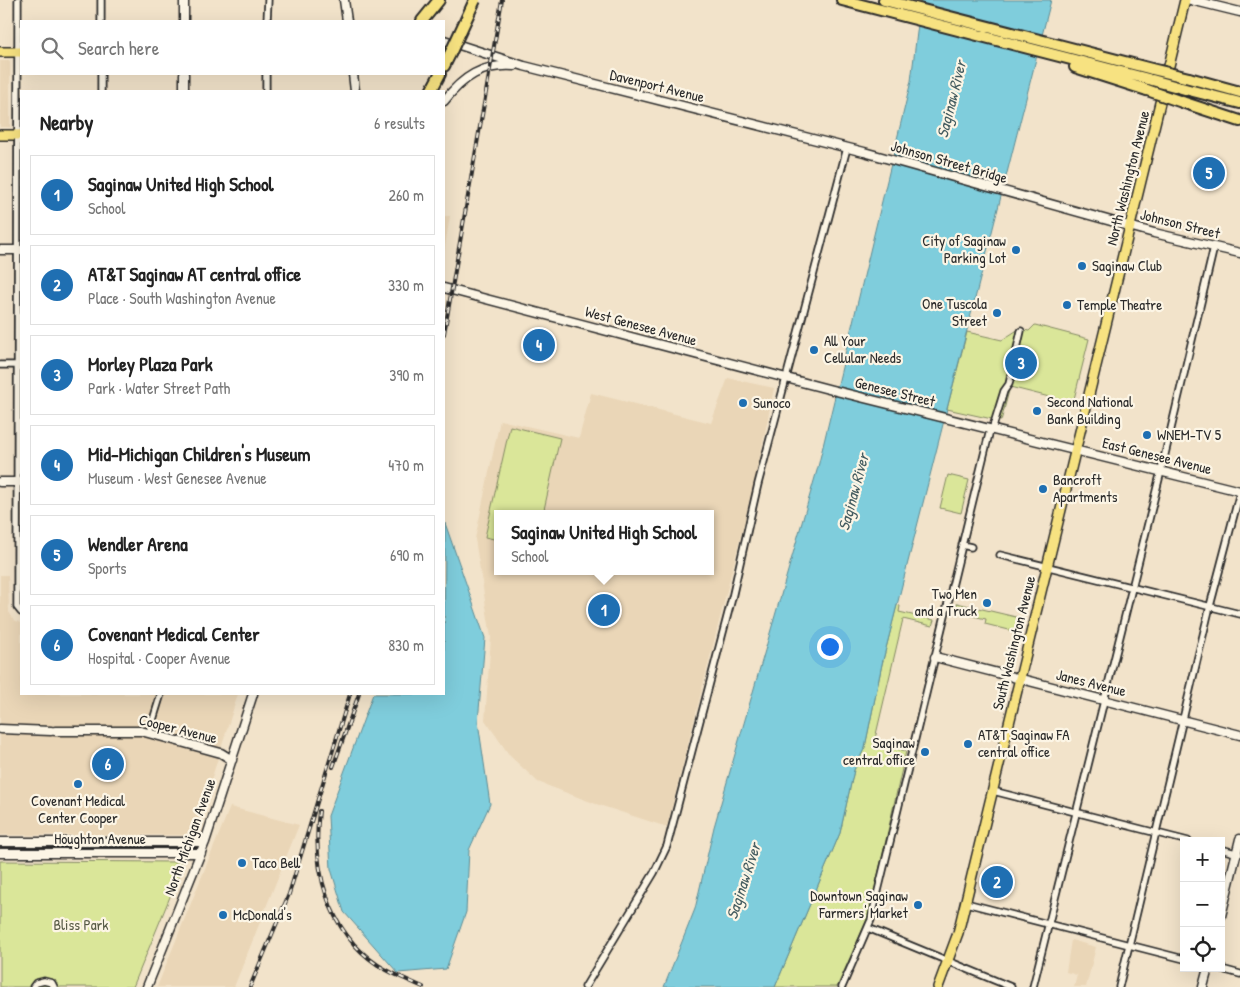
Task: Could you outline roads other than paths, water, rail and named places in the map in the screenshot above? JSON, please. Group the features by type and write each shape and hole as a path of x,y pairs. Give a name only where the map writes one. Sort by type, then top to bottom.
{"highway":[{"path":"423,20 439,0"},
{"path":"445,64 475,0"},
{"path":"842,0 1240,103"},
{"path":"884,0 1240,92"},
{"path":"1001,41 1019,51 1240,121"},
{"path":"432,90 439,75"}],"main road":[{"path":"184,0 184,20"},
{"path":"344,0 347,20"},
{"name":"North Washington Avenue","path":"1076,450 1186,0"},
{"path":"1191,0 1240,12"},
{"name":"Davenport Avenue","path":"445,40 524,66 864,152"},
{"path":"0,52 20,52"},
{"path":"445,100 464,78 476,71 502,65 524,66"},
{"path":"184,75 184,90"},
{"path":"353,75 355,90"},
{"path":"0,135 20,135"},
{"name":"Johnson Street Bridge","path":"864,152 1026,198"},
{"name":"Johnson Street","path":"1026,198 1240,253"},
{"path":"0,250 19,250"},
{"name":"West Genesee Avenue","path":"445,288 832,390"},
{"name":"Genesee Street","path":"832,390 952,420"},
{"name":"East Genesee Avenue","path":"952,420 1240,492"},
{"name":"South Washington Avenue","path":"938,987 966,903 1076,450"},
{"path":"0,482 19,482"},
{"name":"Janes Avenue","path":"935,657 1240,735"},
{"name":"North Michigan Avenue","path":"147,987 205,842 253,695"},
{"name":"Cooper Avenue","path":"0,729 53,731 128,730 149,733 220,754 232,760"},
{"path":"1225,901 1238,854 1240,839"},
{"name":"Houghton Avenue","path":"0,842 205,842"},
{"name":"Houghton Avenue","path":"0,853 201,853"},
{"path":"1203,987 1207,972"}],"street":[{"path":"18,0 20,135 17,607 20,611"},
{"path":"101,0 101,20"},
{"path":"267,20 268,0"},
{"path":"101,75 101,90"},
{"path":"266,75 266,90"},
{"path":"585,987 654,873 667,846 786,378 847,148"},
{"path":"1033,987 1161,471 1214,247"},
{"path":"842,987 868,928 991,430 1004,391 1009,384 1021,330"},
{"path":"0,365 19,365"},
{"path":"1119,987 1210,606 1240,492"},
{"path":"962,545 971,547"},
{"path":"1000,555 1240,614"},
{"path":"149,733 161,695"},
{"path":"993,791 1180,839"},
{"path":"1225,850 1238,854"},
{"path":"966,903 1180,958"},
{"path":"868,928 1011,987"},
{"path":"1225,970 1240,974"},
{"path":"33,987 36,983 44,981 52,983 54,987"}],"water":[{"name":"Saginaw River","path":"921,0 1051,0 882,664 865,747 854,770 840,833 775,987 664,987 695,909 714,827 818,467 911,81"},
{"path":"445,523 485,638 478,722 490,804 469,850 466,912 446,969 398,973 344,912 331,869 328,816 373,695 445,695"}],"railway":[{"path":"445,328 502,0"},
{"path":"250,987 289,894 350,695"},
{"path":"333,767 359,695"},
{"path":"319,811 317,832 321,875 335,916 346,934 361,951 378,965 423,987"}],"place":[{"name":"Wendler Arena","path":"1209,173"},
{"name":"City of Saginaw Parking Lot","path":"1016,250"},
{"name":"Saginaw Club","path":"1082,266"},
{"name":"Temple Theatre","path":"1067,305"},
{"name":"One Tuscola Street","path":"997,313"},
{"name":"Mid-Michigan Children's Museum","path":"539,345"},
{"name":"All Your Cellular Needs","path":"814,350"},
{"name":"Morley Plaza Park","path":"1021,363"},
{"name":"Sunoco","path":"743,403"},
{"name":"Second National Bank Building","path":"1037,411"},
{"name":"WNEM-TV 5","path":"1147,435"},
{"name":"Bancroft Apartments","path":"1043,489"},
{"name":"Two Men and a Truck","path":"987,603"},
{"name":"Saginaw United High School","path":"604,610"},
{"name":"AT&T Saginaw FA central office","path":"968,744"},
{"name":"Saginaw central office","path":"925,752"},
{"name":"Covenant Medical Center","path":"108,764"},
{"name":"Covenant Medical Center Cooper","path":"78,784"},
{"name":"Taco Bell","path":"242,863"},
{"name":"AT&T Saginaw AT central office","path":"997,882"},
{"name":"Downtown Saginaw Farmers' Market","path":"918,905"},
{"name":"McDonald's","path":"223,915"}],"park label":[{"name":"Bliss Park","path":"81,925"}]}
